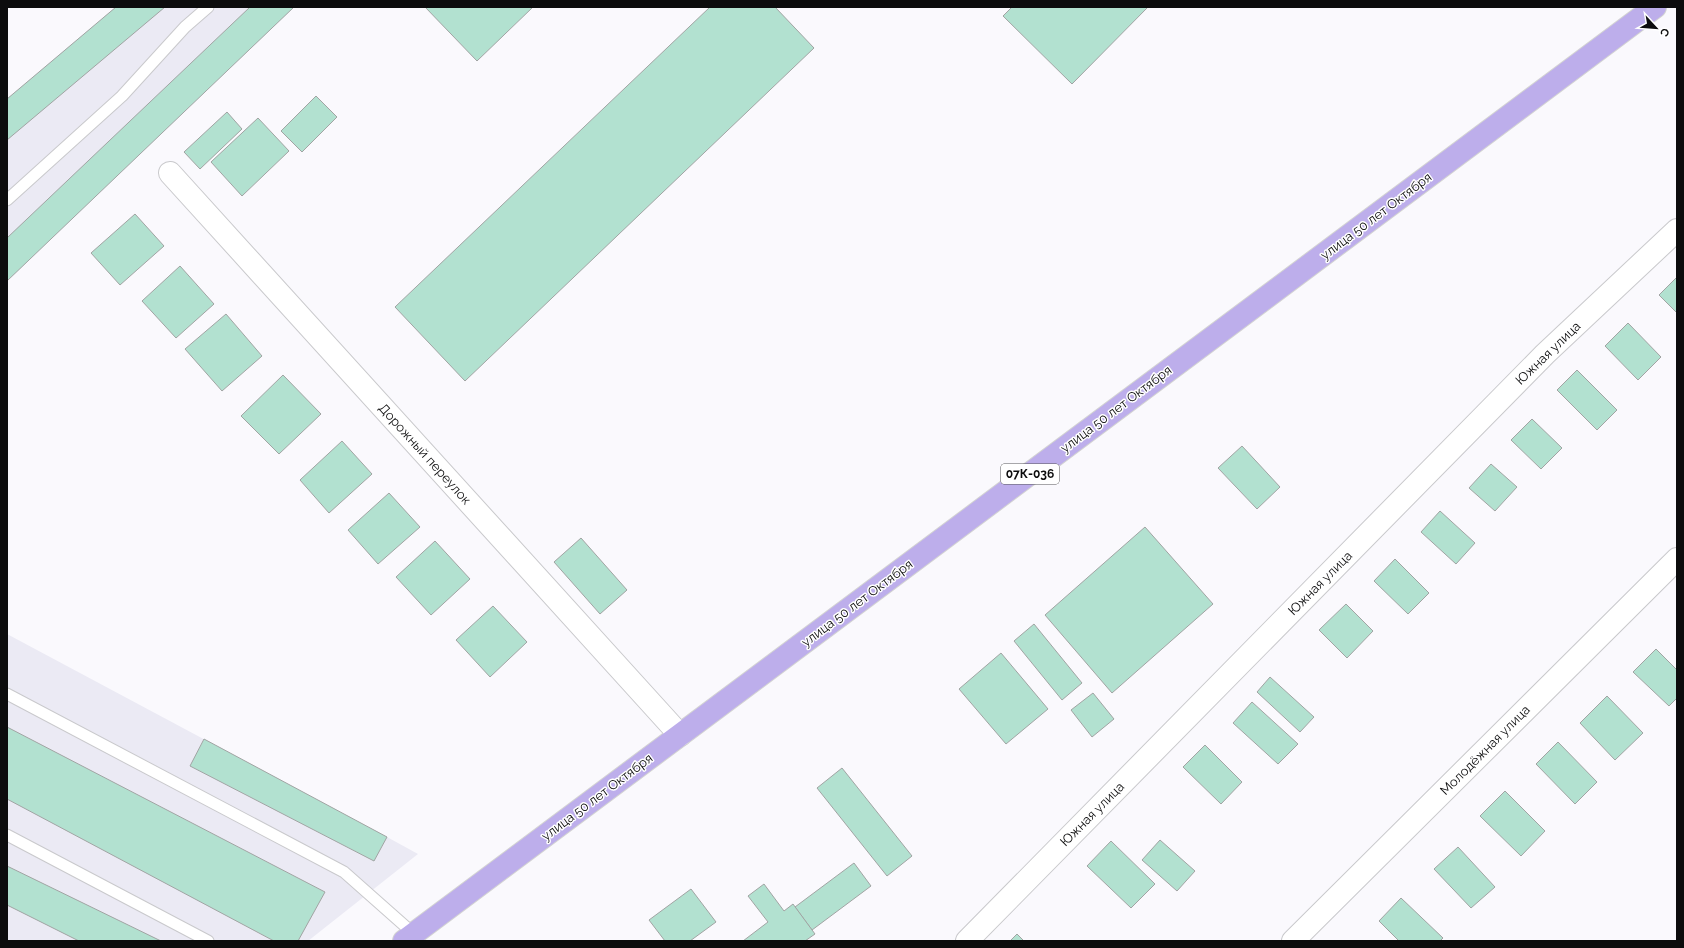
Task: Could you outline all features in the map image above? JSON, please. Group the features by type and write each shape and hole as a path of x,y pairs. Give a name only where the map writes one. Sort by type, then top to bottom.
{"main road":[{"name":"улица 50 лет Октября","path":"409,937 1655,7"}],"street":[{"name":"Дорожный переулок","path":"170,173 680,735"},
{"name":"Южная улица","path":"967,941 1545,354 1677,230"},
{"name":"Молодёжная улица","path":"1293,941 1677,559"}],"lane":[{"path":"7,200 122,96 185,27 208,7"},
{"path":"7,694 344,872 409,937"},
{"path":"7,835 208,941"}],"shaded area":[{"path":"116,7 294,7 7,281 7,99"},
{"path":"7,634 418,854 308,941 7,941"}],"building":[{"path":"116,7 165,7 7,140 7,99"},
{"path":"250,7 294,7 7,281 7,238"},
{"path":"425,7 533,7 477,61"},
{"path":"710,7 775,7 814,48 465,381 395,307"},
{"path":"1012,7 1148,7 1072,84 1003,16"},
{"path":"316,96 337,117 302,152 281,131"},
{"path":"227,112 242,129 200,169 184,152"},
{"path":"258,118 289,151 242,196 211,162"},
{"path":"135,214 164,246 120,285 91,253"},
{"path":"180,266 214,304 176,338 142,301"},
{"path":"1677,277 1677,313 1659,295"},
{"path":"226,314 262,356 222,391 185,349"},
{"path":"1628,323 1661,357 1638,380 1605,346"},
{"path":"1577,370 1617,410 1597,430 1557,390"},
{"path":"283,375 321,414 279,454 241,416"},
{"path":"1532,419 1562,448 1541,469 1511,440"},
{"path":"342,441 372,474 329,513 300,480"},
{"path":"1242,446 1280,487 1257,509 1218,468"},
{"path":"1491,464 1517,487 1495,511 1469,488"},
{"path":"389,493 420,527 378,564 348,530"},
{"path":"1440,511 1475,543 1456,564 1421,532"},
{"path":"1145,527 1213,604 1112,693 1045,615"},
{"path":"581,538 627,590 600,614 554,562"},
{"path":"435,541 470,579 431,615 396,577"},
{"path":"1395,559 1429,593 1408,614 1374,581"},
{"path":"1346,604 1373,631 1347,658 1319,630"},
{"path":"493,606 527,642 490,677 456,640"},
{"path":"1034,624 1082,683 1062,700 1014,641"},
{"path":"1656,649 1677,670 1677,698 1669,706 1633,672"},
{"path":"1001,653 1048,709 1006,744 959,689"},
{"path":"1270,677 1314,717 1300,732 1257,692"},
{"path":"1093,693 1114,719 1092,737 1071,710"},
{"path":"1607,696 1643,733 1615,760 1580,723"},
{"path":"1252,702 1298,744 1278,764 1233,723"},
{"path":"7,727 325,892 298,941 274,941 7,799"},
{"path":"204,739 387,837 374,861 190,766"},
{"path":"1558,742 1597,782 1575,804 1536,764"},
{"path":"1205,745 1242,782 1221,804 1183,767"},
{"path":"842,768 912,856 887,876 817,788"},
{"path":"1505,791 1545,831 1521,856 1480,816"},
{"path":"1160,840 1195,871 1177,891 1142,860"},
{"path":"1111,841 1155,884 1131,908 1087,866"},
{"path":"1458,847 1495,887 1471,908 1434,869"},
{"path":"854,863 871,886 812,930 795,907"},
{"path":"7,866 161,941 79,941 7,905"},
{"path":"764,884 784,911 793,904 815,934 805,941 743,941 768,922 748,896"},
{"path":"691,889 716,922 690,941 665,941 649,920"},
{"path":"1401,898 1443,938 1440,941 1399,941 1379,921"},
{"path":"1017,934 1024,941 1010,941"}]}
